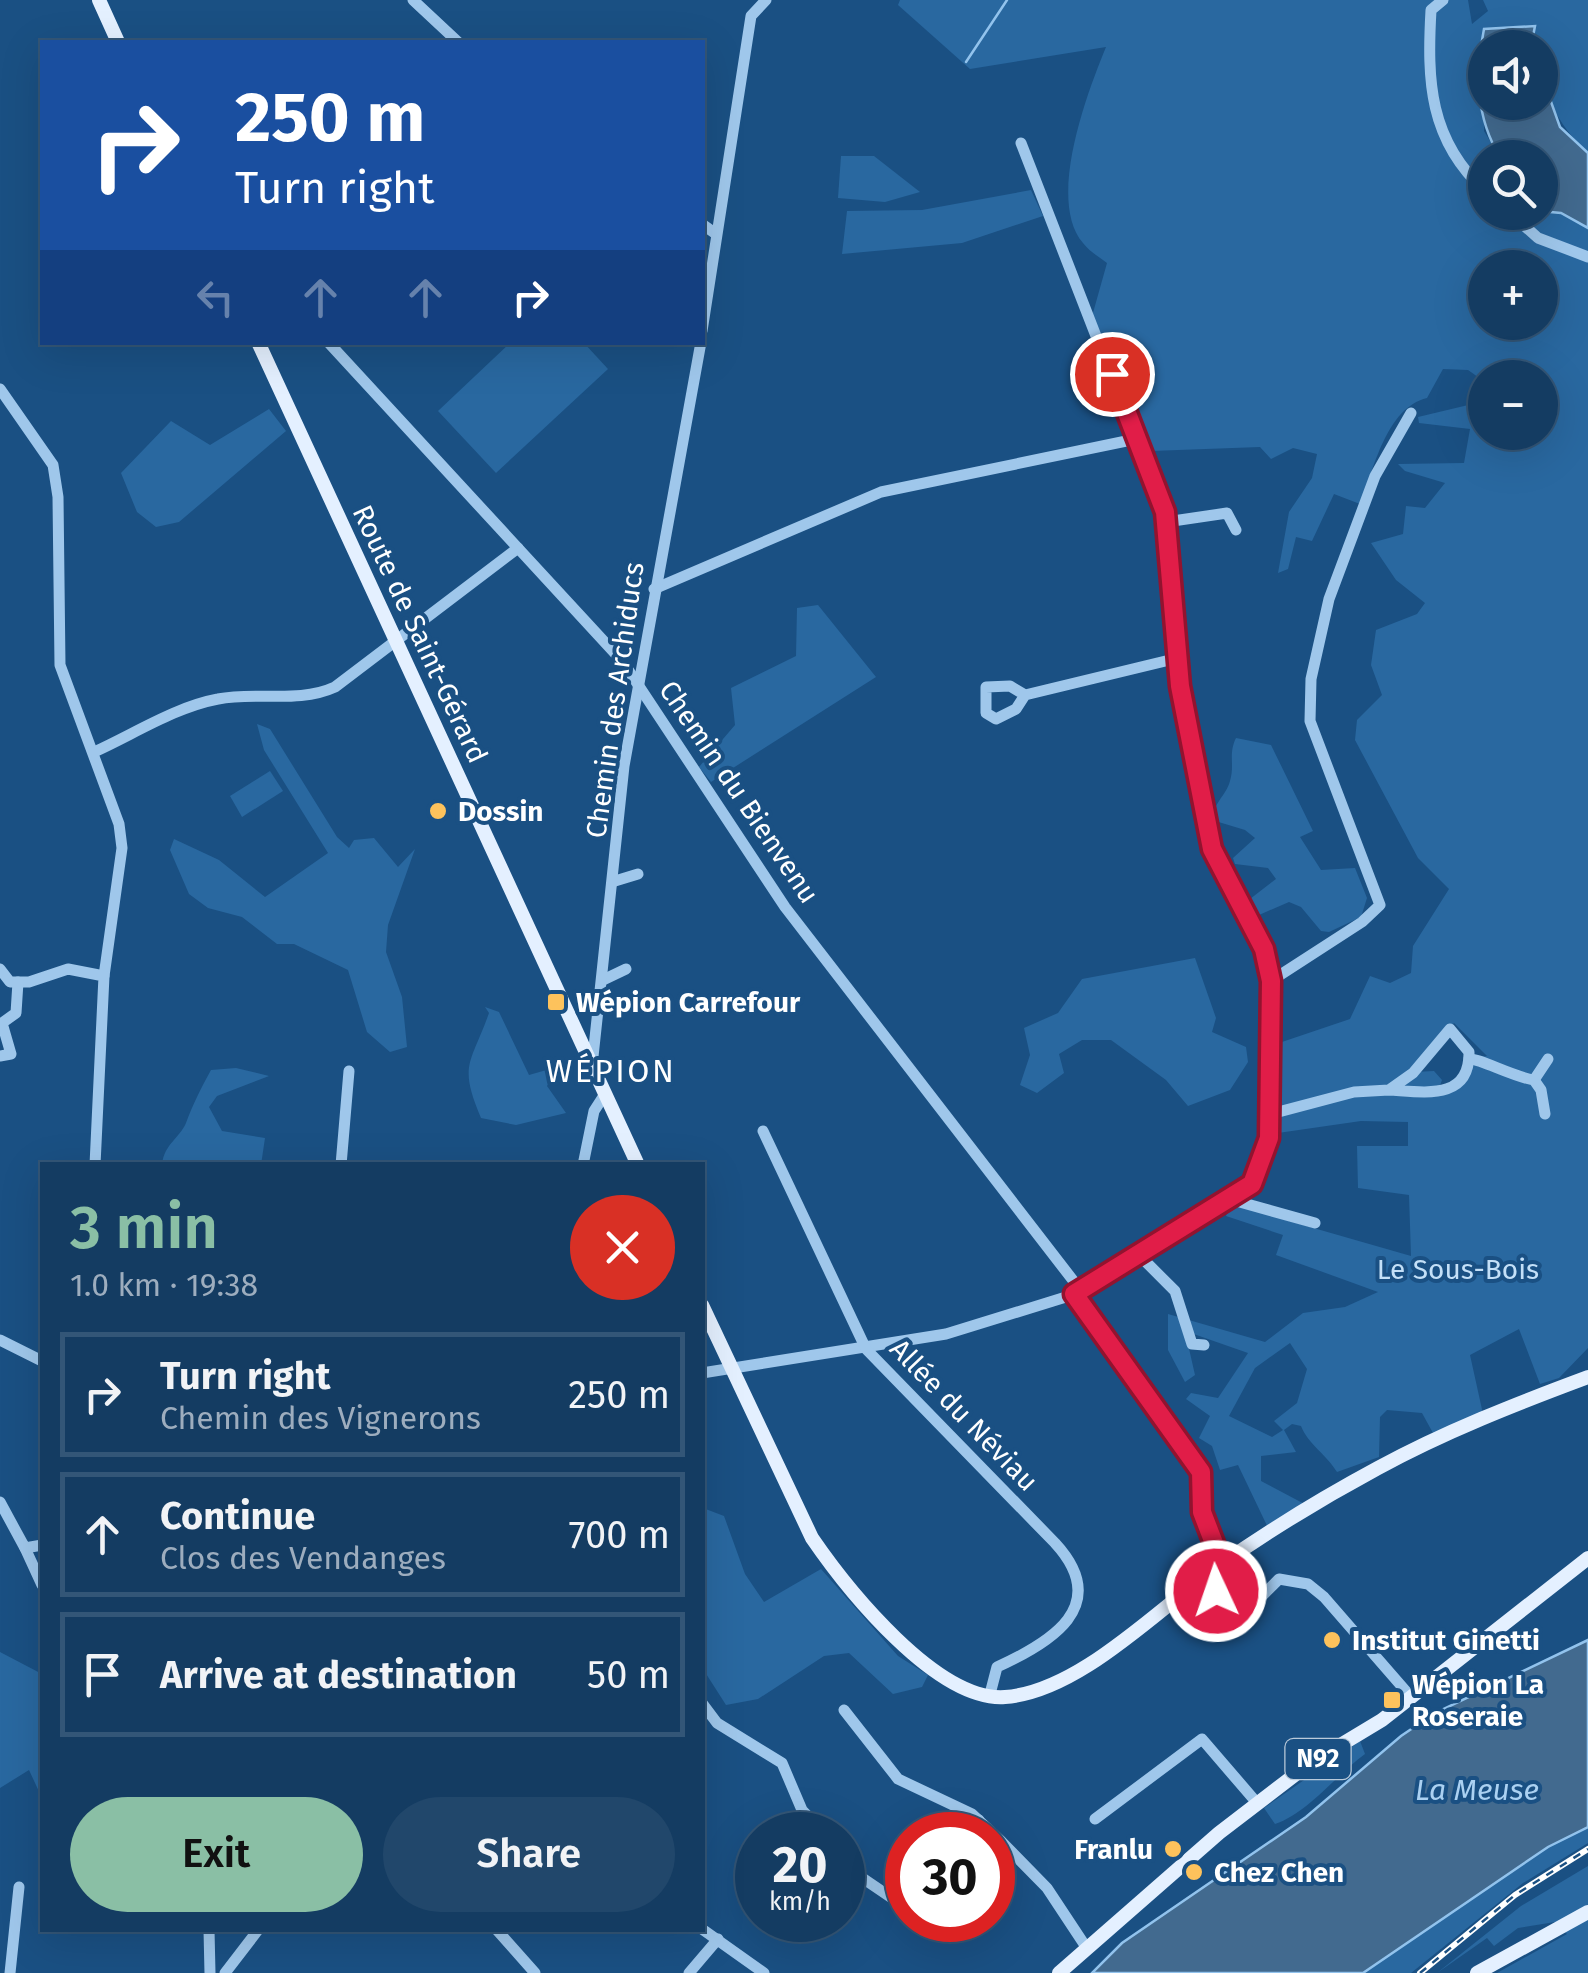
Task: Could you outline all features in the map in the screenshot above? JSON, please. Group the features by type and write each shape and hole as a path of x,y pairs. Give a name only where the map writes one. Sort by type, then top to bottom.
{"main road":[{"path":"98,0 117,40"},
{"name":"Route de Saint-Gérard","path":"259,345 637,1162"},
{"path":"705,1311 812,1538 834,1571 881,1625 948,1682 1004,1698 1066,1678 1135,1635 1222,1564 1379,1467 1588,1378"},
{"name":"N92","path":"1059,1973 1257,1803 1411,1697 1588,1558"},
{"path":"1477,1973 1588,1912"}],"street":[{"path":"413,0 456,40"},
{"path":"705,310 752,16 747,0"},
{"path":"752,16 766,0"},
{"path":"1443,0 1431,10 1433,101 1445,143 1468,175"},
{"path":"705,1372 730,1365 866,1349 946,1334 1078,1293 1252,1184 1262,1167 1272,1114 1271,981 1264,949 1212,849 1178,658 1166,522 1020,143"},
{"path":"705,226 716,234"},
{"path":"1529,230 1538,238 1588,258"},
{"name":"Chemin du Bienvenu","path":"331,345 622,662 785,907 1078,1293 1201,1472 1202,1512 1222,1564"},
{"name":"Chemin des Archiducs","path":"592,1066 615,881 624,766 700,345"},
{"path":"0,389 53,466 58,497 60,665 120,824 122,848 104,976 95,1162"},
{"path":"1271,981 1362,922 1380,904 1310,721 1312,680 1335,582 1375,476 1410,413"},
{"path":"654,590 882,492 1136,439"},
{"path":"1166,522 1227,512 1236,530"},
{"path":"94,752 192,704 224,698 322,692 518,548"},
{"path":"1025,695 1178,658"},
{"path":"615,881 638,874"},
{"path":"0,968 10,982 68,969 104,976"},
{"path":"603,980 626,969"},
{"path":"0,1056 11,1054 2,1024 16,1013 18,982"},
{"path":"1272,1114 1354,1092 1438,1092 1455,1087 1467,1073 1469,1052 1450,1029 1412,1073 1388,1090"},
{"path":"1469,1059 1478,1058 1504,1075 1534,1080 1541,1090 1545,1114"},
{"path":"1534,1080 1548,1059"},
{"path":"342,1162 349,1072"},
{"path":"585,1162 594,1110 606,1094"},
{"name":"Allée du Néviau","path":"763,1131 866,1349 1055,1543 1072,1568 1076,1589 1067,1622 1045,1644 997,1667 990,1694"},
{"path":"1229,1199 1315,1222"},
{"path":"1139,1255 1175,1292 1192,1344 1204,1345"},
{"path":"0,1340 40,1360"},
{"path":"0,1502 40,1581"},
{"path":"25,1548 40,1545"},
{"path":"1222,1564 1215,1605 1220,1611 1230,1614 1240,1610 1280,1579 1308,1584 1411,1697"},
{"path":"705,1707 717,1723 782,1763 804,1812"},
{"path":"844,1710 898,1779 963,1812"},
{"path":"1095,1819 1202,1738 1257,1803"},
{"path":"1015,1856 1047,1888 1086,1946"},
{"path":"10,1973 19,1887"},
{"path":"705,1931 764,1973"},
{"path":"209,1932 210,1973"},
{"path":"225,1973 256,1932"},
{"path":"499,1932 536,1973"},
{"path":"689,1973 718,1939"}],"green space":[{"name":"Le Sous-Bois","path":"900,0 1468,0 1472,24 1488,11 1483,0 1588,0 1588,153 1558,116 1558,30 1533,30 1534,26 1468,30 1468,120 1484,120 1490,140 1468,140 1468,230 1558,230 1558,213 1588,228 1588,1348 1559,1378 1540,1384 1519,1329 1470,1355 1483,1414 1433,1433 1422,1413 1387,1410 1380,1417 1379,1457 1337,1472 1301,1426 1292,1424 1284,1430 1296,1452 1261,1456 1261,1481 1312,1508 1271,1534 1238,1465 1220,1470 1212,1446 1199,1438 1210,1416 1186,1399 1191,1393 1218,1398 1248,1353 1185,1331 1195,1375 1185,1382 1168,1350 1168,1314 1265,1342 1303,1313 1345,1307 1378,1292 1276,1255 1283,1235 1226,1216 1230,1204 1411,1256 1409,1195 1358,1188 1357,1146 1408,1146 1408,1122 1361,1121 1278,1133 1276,1044 1350,1019 1370,976 1390,983 1411,973 1413,946 1449,889 1418,858 1355,740 1357,720 1382,695 1371,665 1376,630 1417,614 1425,603 1396,580 1371,543 1403,534 1406,506 1425,508 1445,483 1405,471 1398,464 1464,463 1468,440 1468,450 1558,450 1558,360 1468,360 1468,370 1443,369 1427,398 1413,404 1391,427 1360,504 1334,494 1312,541 1296,537 1288,569 1278,573 1289,512 1312,478 1317,454 1293,448 1271,459 1260,447 1151,451 1091,320 1107,263 1085,246 1073,224 1068,200 1069,174 1081,117 1106,47 970,69 898,5","holes":["1454,1023 1487,1056 1469,1059 1455,1087 1438,1091 1442,1080 1434,1071 1414,1072","1290,1343 1307,1369 1297,1403 1274,1421 1283,1430 1272,1437 1229,1416 1255,1368"]},
{"path":"841,156 874,156 920,192 885,202 838,198"},
{"path":"1031,190 1043,216 962,243 842,254 847,211 922,210"},
{"path":"508,345 586,345 608,369 496,473 438,411"},
{"path":"1468,405 1468,429 1419,423 1418,417"},
{"path":"269,409 286,431 179,522 156,527 137,512 121,473 171,421 210,445"},
{"path":"818,605 876,677 711,782 699,767 735,725 731,688 796,656 797,608"},
{"path":"257,724 270,729 337,837 349,848 354,840 374,838 398,867 415,849 388,925 386,952 402,997 407,1047 390,1052 367,1032 348,970 294,944 277,944 242,917 208,908 189,894 170,850 174,839 219,860 265,897 328,853 264,750"},
{"path":"1236,738 1271,745 1313,831 1300,837 1321,870 1355,868 1367,898 1361,917 1329,932 1321,931 1301,907 1289,902 1259,915 1250,899 1276,879 1268,868 1235,864 1233,858 1255,838 1245,830 1212,820 1230,781"},
{"path":"270,771 283,791 242,817 230,796"},
{"path":"1195,958 1216,1018 1212,1032 1246,1047 1248,1062 1230,1090 1188,1106 1166,1080 1111,1040 1082,1040 1059,1054 1064,1073 1037,1093 1020,1085 1030,1055 1024,1028 1058,1013 1082,979"},
{"path":"485,1007 499,1012 529,1075 557,1067 547,1086 566,1113 516,1125 481,1118 469,1074 472,1054 489,1013"},
{"path":"236,1068 269,1076 217,1096 209,1107 222,1131 265,1138 261,1162 163,1162 211,1070"},
{"path":"705,1509 724,1516 745,1574 764,1602 821,1569 898,1656 928,1675 922,1687 893,1694 849,1653 824,1656 758,1699 726,1705 705,1672"},
{"path":"0,1652 40,1673 40,1794 29,1770 0,1788"},
{"path":"1360,1741 1365,1754 1310,1803 1275,1824 1264,1808"},
{"path":"1588,1827 1588,1843 1523,1883 1411,1973 1363,1973 1548,1847"},
{"path":"1588,1866 1588,1973 1497,1973 1567,1934 1555,1922 1518,1928 1494,1946 1487,1938 1437,1973 1521,1906"}],"water":[{"path":"1535,26 1534,30 1484,29"},
{"path":"1484,120 1558,120 1588,153 1588,228 1558,213 1558,140 1491,140"},
{"name":"La Meuse","path":"1588,1640 1588,1827 1548,1847 1363,1973 1092,1973 1122,1943 1306,1817 1401,1736 1435,1713"}],"waterway":[{"path":"966,62 1007,0"}],"railway":[{"path":"1420,1973 1515,1895 1588,1849"}],"place":[{"name":"Dossin","path":"438,811"},
{"name":"Wépion Carrefour","path":"556,1002"},
{"name":"Institut Ginetti","path":"1332,1640"},
{"name":"Wépion La Roseraie","path":"1392,1700"},
{"name":"Franlu","path":"1173,1849"},
{"name":"Chez Chen","path":"1194,1872"}],"district":[{"name":"WÉPION","path":"611,1071"}],"route":[{"path":"1112,374 1165,512 1180,686 1212,849 1264,949 1271,981 1272,1114 1262,1167 1252,1184 1074,1294 1201,1472 1202,1512 1223,1569 1216,1591"}]}
